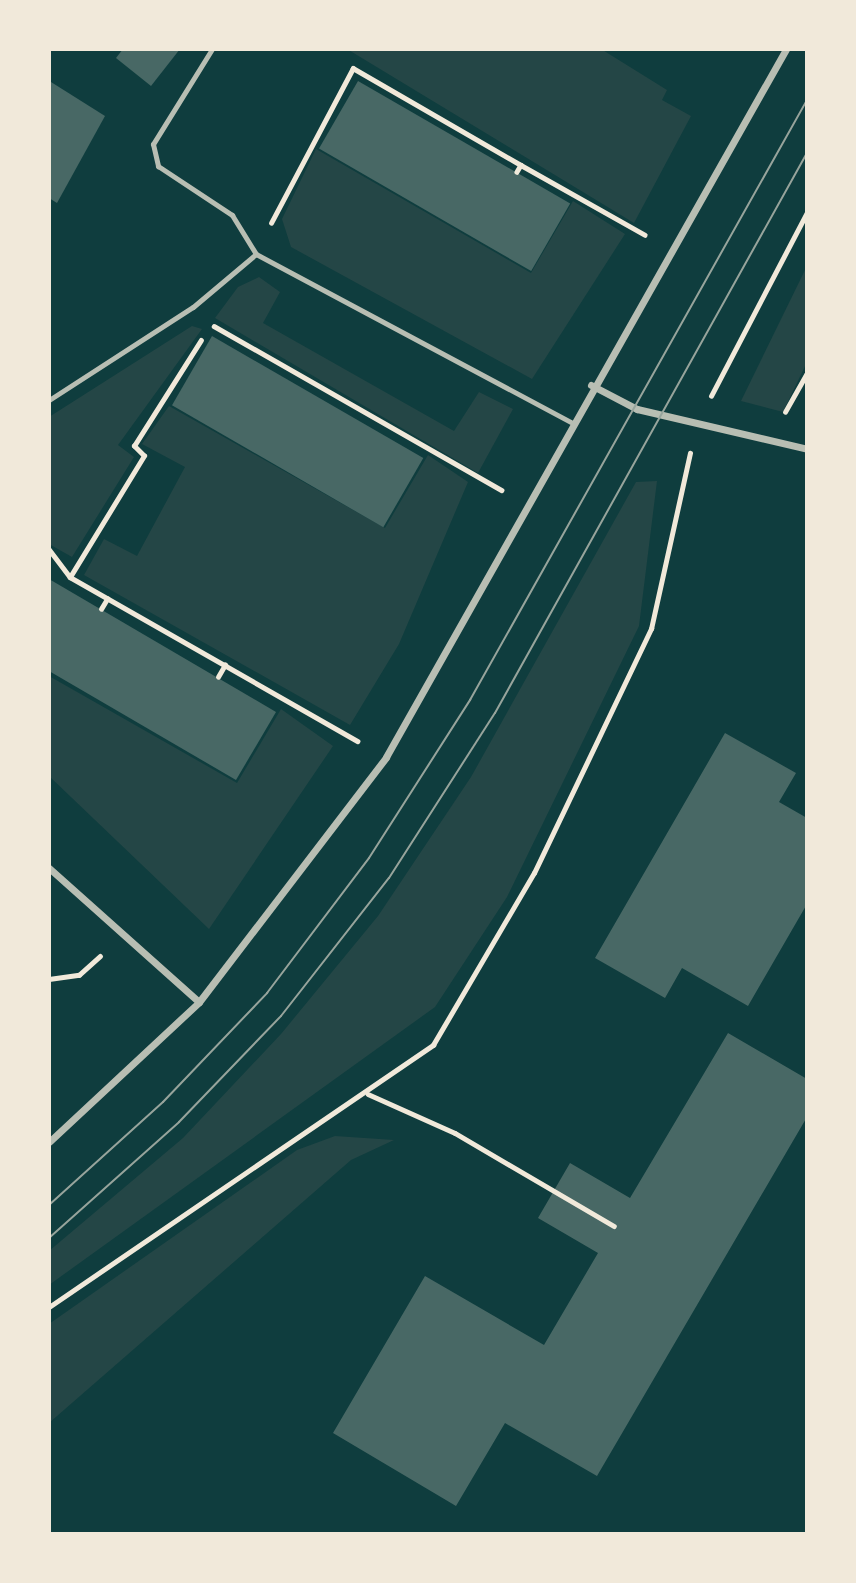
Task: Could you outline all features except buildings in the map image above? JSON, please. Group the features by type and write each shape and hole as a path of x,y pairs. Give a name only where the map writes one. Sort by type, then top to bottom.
{"street":[{"path":"49,1142 199,1002 386,757 591,386 786,49"},
{"path":"591,386 638,409 696,425 807,449"},
{"path":"49,868 199,1002"}],"lane":[{"path":"212,49 153,144 158,166 232,215 256,254 571,422"},
{"path":"49,400 193,307 256,254"}],"path":[{"path":"256,254 353,68 670,249"},
{"path":"412,110 415,104"},
{"path":"517,172 521,164"},
{"path":"49,1307 367,1094 433,1045 534,873 651,629 696,425 807,212"},
{"path":"70,577 144,456 134,446 211,324 527,504"},
{"path":"271,369 275,362"},
{"path":"770,440 807,373"},
{"path":"377,429 381,421"},
{"path":"49,549 70,577 386,757"},
{"path":"101,609 107,598"},
{"path":"218,677 225,665"},
{"path":"49,979 79,975 124,935"},
{"path":"367,1094 455,1133 614,1226"}],"shaded area":[{"path":"347,49 601,49 667,90 662,100 691,116 634,223"},
{"path":"316,149 531,273 573,201 625,234 532,379 291,247 282,219"},
{"path":"807,266 807,362 783,412 741,401"},
{"path":"259,277 280,292 263,323 454,431 479,392 513,409 478,473 215,318 238,287"},
{"path":"192,326 202,329 118,445 134,457 72,557 49,544 49,417"},
{"path":"169,406 385,528 428,455 468,482 399,644 350,725 84,575 104,539 137,556 185,467 142,444"},
{"path":"657,481 639,626 507,897 435,1007 49,1285 49,1251 183,1138 281,1034 378,916 471,777 636,482"},
{"path":"49,676 237,783 281,709 333,746 209,929 49,776"},
{"path":"335,1136 394,1140 351,1160 49,1423 49,1324 297,1150"}],"tram line":[{"path":"49,1205 163,1102 267,993 369,858 470,700 807,100"},
{"path":"49,1238 179,1122 281,1016 389,878 495,713 807,153"}]}
